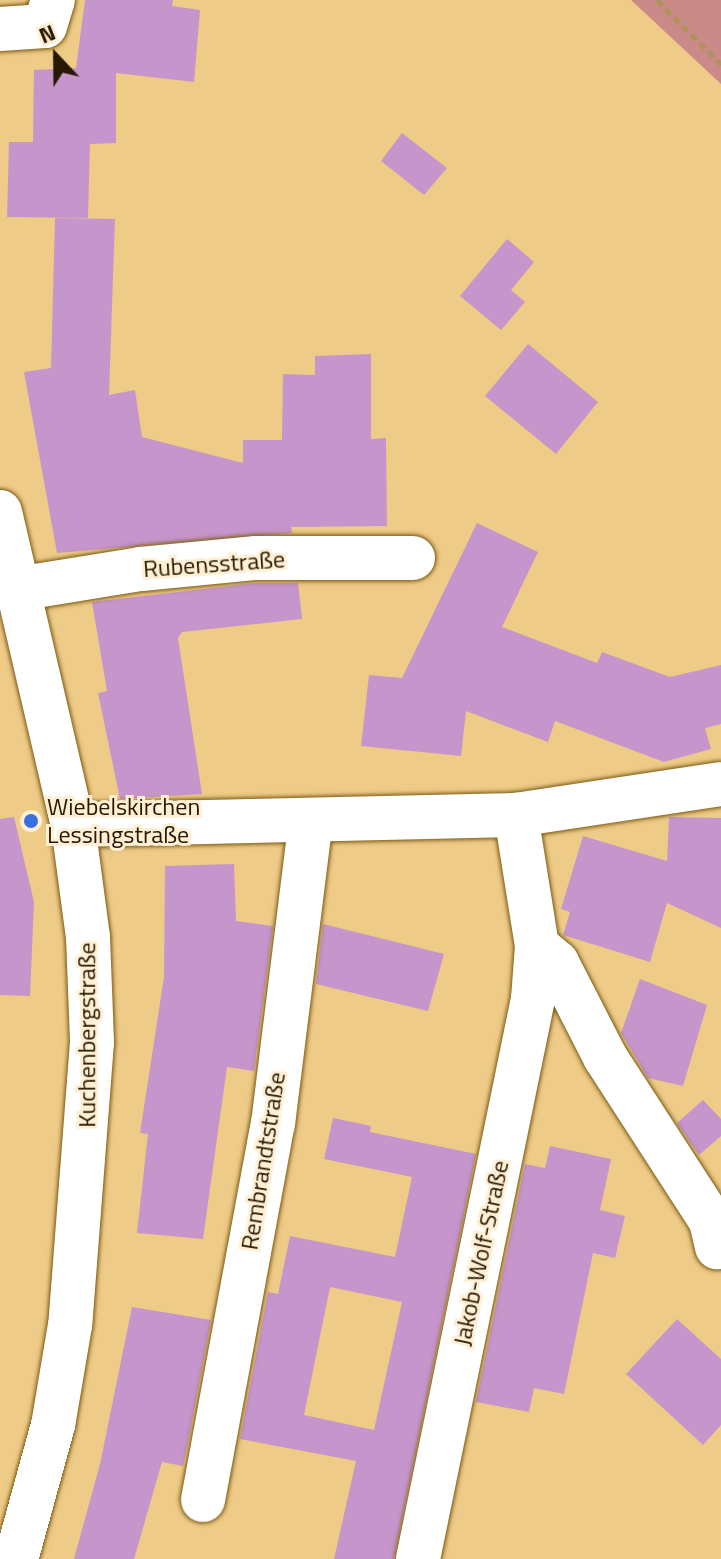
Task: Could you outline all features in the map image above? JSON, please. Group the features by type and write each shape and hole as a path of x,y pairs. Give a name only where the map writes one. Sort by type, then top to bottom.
{"street":[{"path":"0,29 45,26 53,0"},
{"name":"Kuchenbergstraße","path":"0,512 73,825 88,937 92,1042 86,1165 53,1425 16,1559"},
{"name":"Rubensstraße","path":"17,589 141,569 256,558 413,558"},
{"path":"73,825 516,815 721,784"},
{"name":"Jakob-Wolf-Straße","path":"418,1559 533,999 537,946 516,815"},
{"name":"Rembrandtstraße","path":"203,1500 273,1124 311,820"},
{"path":"537,946 557,963 605,1057 711,1221 717,1247"}],"path":[{"path":"657,0 721,64"}],"shaded area":[{"path":"631,0 721,0 721,84"}],"building":[{"path":"85,0 173,0 172,6 200,10 194,82 116,73 116,143 90,144 88,218 7,217 9,142 33,142 34,70 76,68"},
{"path":"402,133 447,168 424,195 381,161"},
{"path":"55,218 115,219 109,395 135,390 142,437 243,463 243,440 282,440 283,374 315,375 315,356 371,354 371,439 386,438 387,526 291,527 292,533 57,553 24,372 51,368"},
{"path":"507,239 534,262 511,290 525,302 501,330 460,296"},
{"path":"528,344 598,402 556,454 485,396"},
{"path":"477,523 538,552 502,627 597,663 602,652 670,677 721,665 721,724 705,728 711,749 664,762 555,721 548,742 466,711 461,756 361,746 369,675 402,678"},
{"path":"257,583 298,583 302,619 182,632 178,638 202,794 120,799 98,693 107,691 92,602"},
{"path":"14,817 34,902 30,996 0,995 0,819"},
{"path":"669,817 721,818 721,928 667,903 650,962 563,935 570,912 561,909 583,836 667,861"},
{"path":"234,864 236,921 273,926 254,1071 227,1067 203,1239 137,1233 148,1134 140,1133 164,977 165,866"},
{"path":"323,924 444,954 428,1011 316,984"},
{"path":"640,979 707,1005 683,1086 648,1078 621,1033"},
{"path":"703,1100 721,1119 721,1136 699,1155 677,1123"},
{"path":"333,1118 371,1126 370,1132 476,1154 394,1559 334,1559 356,1461 240,1439 268,1292 278,1294 290,1236 395,1257 412,1177 324,1159","holes":["330,1287 402,1302 374,1430 304,1415"]},
{"path":"550,1146 611,1159 600,1210 625,1216 615,1258 593,1253 564,1394 534,1388 529,1412 476,1402 525,1164 545,1168"},
{"path":"132,1307 211,1320 183,1466 162,1462 134,1559 74,1559 100,1464"},
{"path":"677,1319 721,1359 721,1425 703,1445 626,1374"}],"place":[{"name":"Wiebelskirchen Lessingstraße","path":"31,821"}]}
